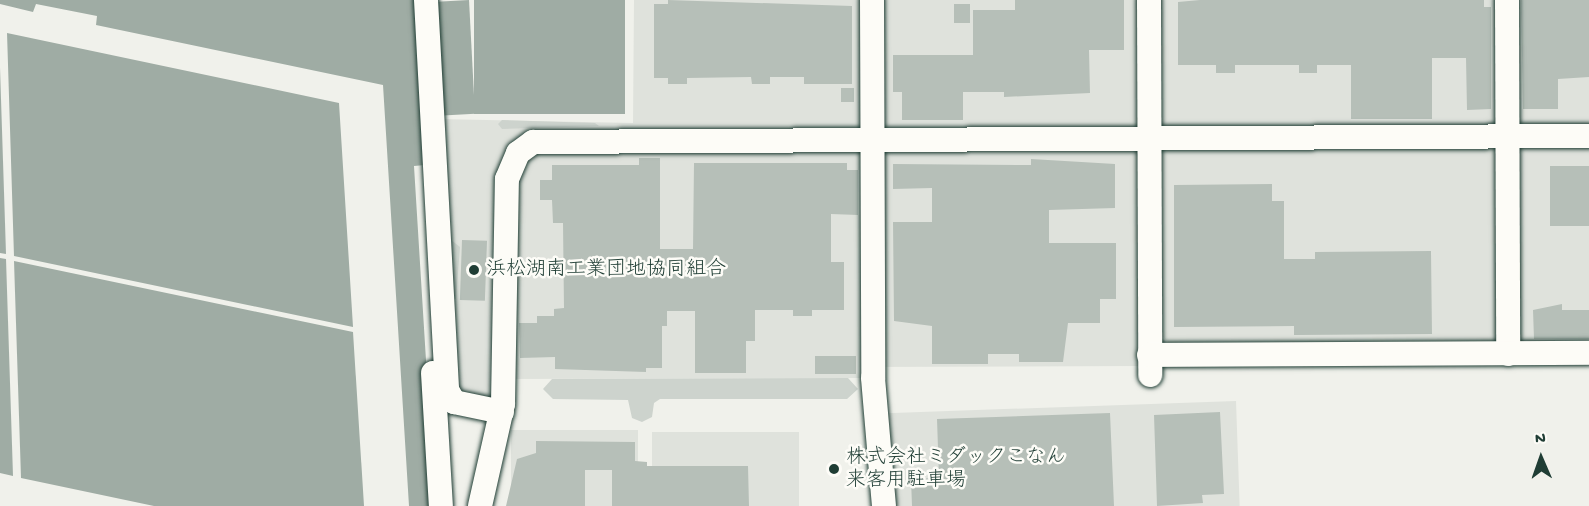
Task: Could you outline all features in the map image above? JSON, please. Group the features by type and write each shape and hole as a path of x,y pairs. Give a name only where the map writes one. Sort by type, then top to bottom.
{"street":[{"path":"426,0 447,390 454,402 502,412"},
{"path":"872,0 873,378 884,506"},
{"path":"1149,0 1149,365 1589,353"},
{"path":"1507,0 1508,354"},
{"path":"480,506 502,412 507,179 512,161 525,147 552,139 1589,136"},
{"path":"422,194 441,506"}],"shaded area":[{"path":"0,0 416,0 425,165 414,166 435,506 409,506 383,85 96,25 97,16 36,4 33,12 0,4"},
{"path":"469,0 475,114 443,116 437,2"},
{"path":"474,0 625,0 625,114 474,114"},
{"path":"634,0 1137,0 1138,366 862,367 861,378 493,379 492,404 454,396 439,119 633,123"},
{"path":"1160,0 1589,0 1589,345 1173,347 1161,335"},
{"path":"7,33 339,103 353,327 14,256"},
{"path":"0,68 6,254 0,253"},
{"path":"502,120 595,123 599,126 502,129 498,124"},
{"path":"451,240 460,247 456,299 452,299"},
{"path":"0,258 6,259 13,476 0,473"},
{"path":"14,261 353,332 364,506 154,506 21,478"},
{"path":"848,378 858,389 847,399 660,399 654,403 652,417 642,422 632,418 628,400 553,399 543,389 552,379"},
{"path":"1236,401 1240,506 889,506 886,413"},
{"path":"511,430 638,430 638,506 511,506"},
{"path":"652,432 799,432 799,506 652,506"}],"building":[{"path":"668,0 852,6 852,84 804,84 804,77 770,77 770,84 752,84 751,77 687,78 687,84 668,84 668,78 654,78 654,4 668,4"},
{"path":"1015,0 1124,0 1124,50 1089,50 1090,93 1004,97 1004,92 963,92 963,120 902,120 902,92 893,92 893,55 973,55 973,10 1015,10"},
{"path":"1200,0 1484,0 1484,7 1491,7 1491,109 1467,110 1466,58 1432,58 1432,119 1351,119 1351,65 1317,65 1317,73 1299,73 1299,65 1235,65 1235,73 1216,73 1216,65 1178,65 1178,2"},
{"path":"1521,0 1589,0 1589,77 1558,79 1558,109 1523,109"},
{"path":"954,4 970,4 970,23 954,23"},
{"path":"841,88 854,88 854,102 841,102"},
{"path":"639,158 660,158 660,249 693,249 694,163 847,163 847,170 858,170 858,215 831,214 831,262 844,262 844,310 812,310 812,316 793,316 793,310 755,310 755,341 746,341 746,373 695,373 695,311 667,311 667,326 662,326 662,368 646,368 646,372 555,369 555,357 520,358 519,323 537,323 537,316 554,316 554,309 564,308 563,223 553,223 552,200 540,200 540,180 552,180 552,165 639,165"},
{"path":"1031,159 1115,164 1115,208 1049,210 1049,243 1116,243 1116,299 1100,299 1100,323 1068,323 1063,362 1019,362 1019,354 988,354 988,364 932,364 932,326 894,321 893,222 932,222 932,188 893,189 893,164 1031,165"},
{"path":"1550,166 1589,166 1589,226 1550,226"},
{"path":"1272,184 1272,201 1284,201 1284,259 1315,259 1315,252 1431,251 1432,334 1294,335 1294,326 1174,327 1174,185"},
{"path":"462,240 487,241 485,301 460,300"},
{"path":"1562,304 1562,310 1589,310 1589,339 1534,339 1533,310"},
{"path":"815,356 856,356 856,374 815,374"},
{"path":"1220,412 1224,494 1202,495 1203,503 1157,506 1154,415"},
{"path":"1110,413 1114,506 912,506 911,479 939,478 937,419"},
{"path":"536,441 635,442 635,461 647,462 647,466 748,466 749,506 612,506 612,470 585,470 585,506 506,506 517,459 536,453"}],"place":[{"name":"浜松湖南工業団地協同組合","path":"474,270"},
{"name":"株式会社ミダックこなん 来客用駐車場","path":"834,469"}]}
